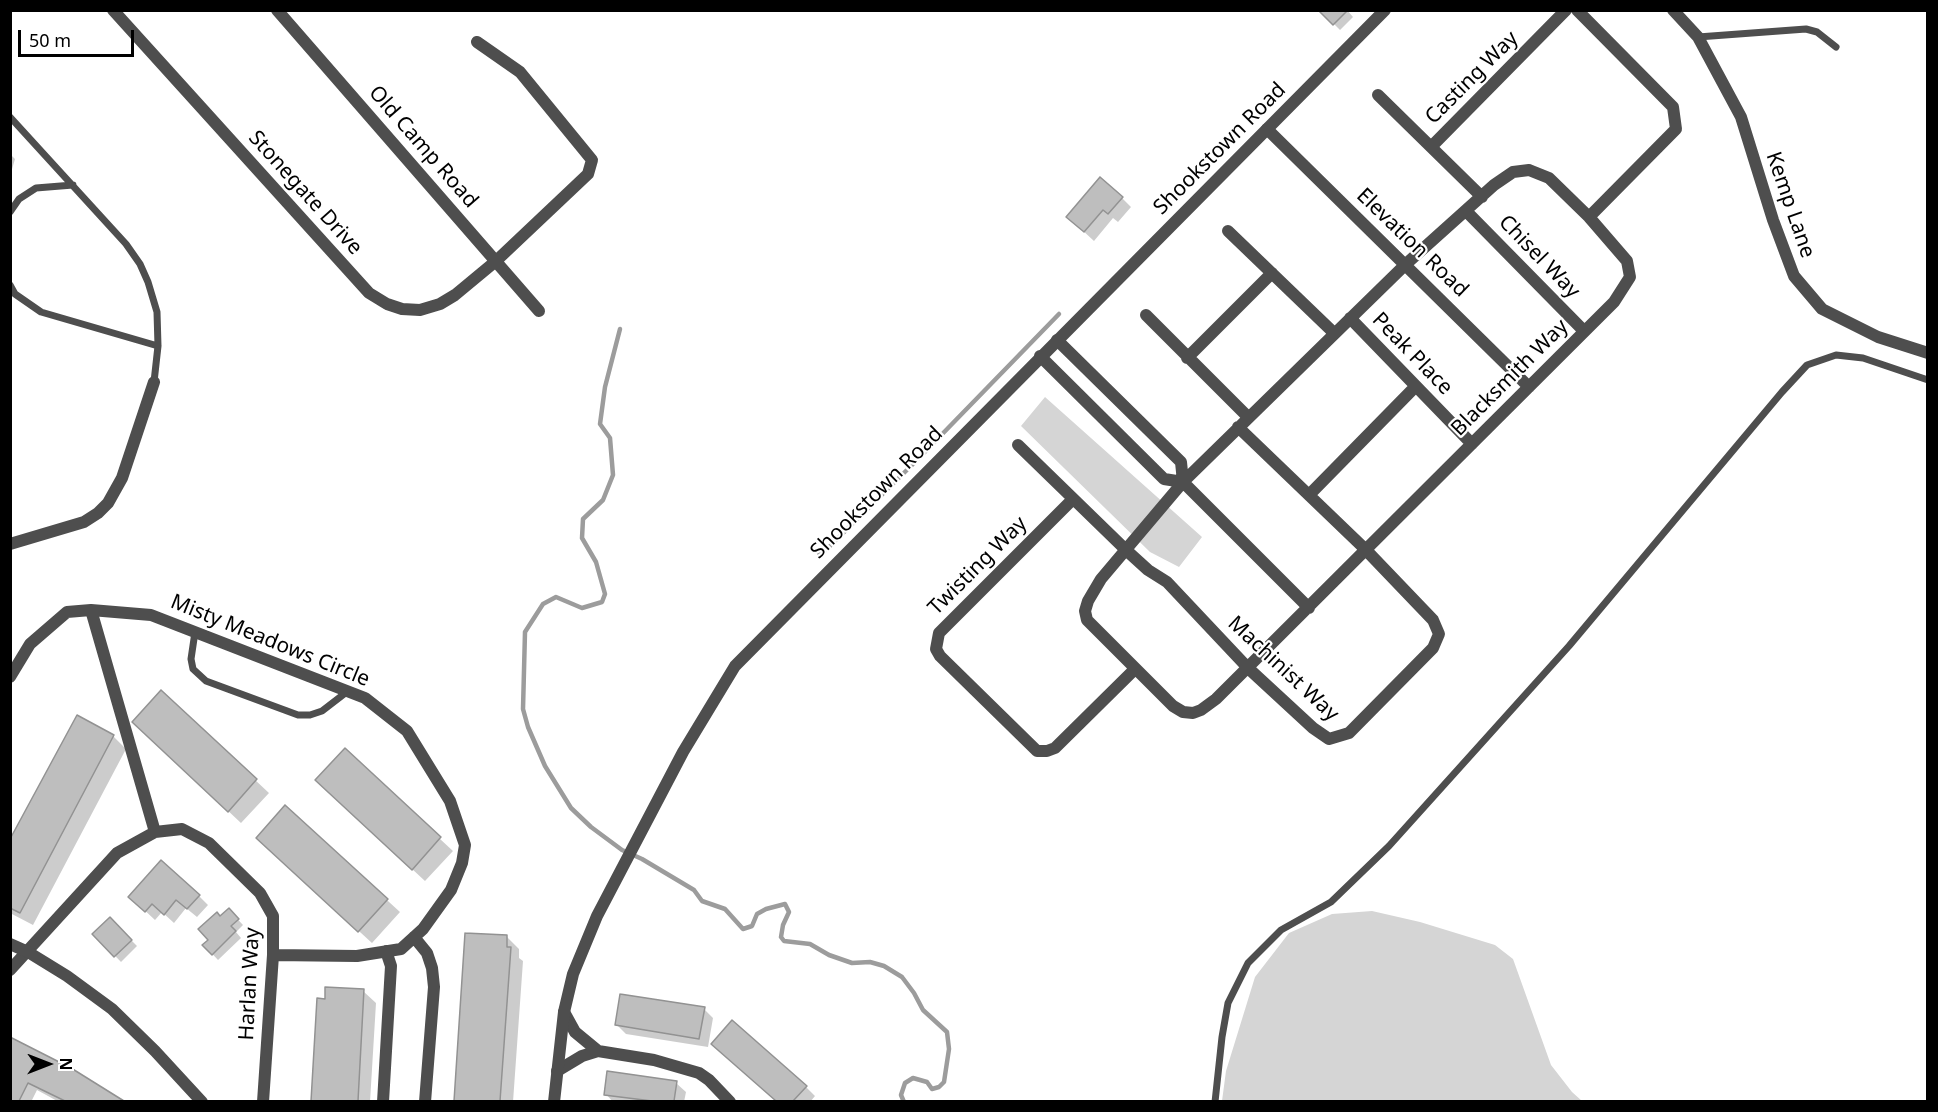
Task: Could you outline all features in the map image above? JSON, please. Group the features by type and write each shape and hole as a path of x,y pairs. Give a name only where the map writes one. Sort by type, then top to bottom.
{"street":[{"name":"Stonegate Drive","path":"113,10 369,292 387,304 402,309 420,310 440,304 455,295 496,261 588,174 592,160 520,72 477,42"},
{"name":"Old Camp Road","path":"277,10 538,311"},
{"name":"Shookstown Road","path":"554,1101 564,1012 573,974 597,916 683,752 735,666 1385,10"},
{"name":"Casting Way","path":"1431,147 1566,10"},
{"path":"1578,10 1674,107 1676,129 1589,217"},
{"name":"Kemp Lane","path":"1673,10 1698,38 1741,117 1773,220 1794,276 1822,309 1878,337 1928,353"},
{"path":"1378,94 1482,197"},
{"name":"Elevation Road","path":"1267,129 1529,387"},
{"name":"Blacksmith Way","path":"1529,170 1549,178 1589,217 1627,261 1630,277 1614,302 1248,668 1201,710 1193,713 1183,712 1173,706 1092,626 1087,620 1085,610 1088,601 1101,579 1183,482 1406,264 1482,197 1513,172 1529,170"},
{"name":"Chisel Way","path":"1466,211 1584,331"},
{"path":"1228,231 1334,333"},
{"path":"1187,358 1272,273"},
{"path":"1146,315 1248,417"},
{"name":"Peak Place","path":"1350,318 1472,444"},
{"path":"1057,340 1180,462 1183,482"},
{"path":"1040,356 1164,479 1183,482 1309,608"},
{"path":"10,544 84,522 108,503 122,478 154,382"},
{"path":"1309,495 1416,386"},
{"name":"Machinist Way","path":"1018,445 1126,550 1148,570 1167,582 1248,668 1313,728 1329,739 1349,733 1432,648 1439,634 1433,620 1365,549 1238,427"},
{"name":"Twisting Way","path":"1073,499 939,633 936,649 940,656 1037,751 1055,748 1135,669"},
{"path":"91,610 155,832"},
{"name":"Misty Meadows Circle","path":"10,677 30,644 67,612 91,610 151,615 365,698 407,731 450,801 465,845 462,863 450,890 423,929 402,949 357,956 273,955"},
{"name":"Harlan Way","path":"10,970 117,853 155,832 182,829 209,843 260,892 273,916 273,955 263,1101"},
{"path":"414,938 427,953 432,968 434,987 425,1101"},
{"path":"10,944 28,952 67,976 112,1009 202,1101"},
{"path":"383,1101 392,966 386,951"},
{"path":"564,1012 575,1032 598,1051"},
{"path":"557,1071 582,1056 598,1051 654,1060 690,1070 709,1080 730,1101"}],"lane":[{"path":"1698,38 1806,29 1817,32 1836,47"},
{"path":"10,117 126,244 140,264 157,312 158,346 154,382"},
{"path":"10,212 19,199 36,188 73,185"},
{"path":"10,285 15,294 41,312 158,346"},
{"path":"1215,1101 1228,1003 1248,963 1281,930 1331,902 1389,846 1569,646 1807,365 1836,356 1863,358 1928,380"},
{"path":"195,632 191,659 193,669 206,681 298,715 310,715 322,711 348,691"}],"shaded area":[{"path":"1045,397 1202,537 1179,567 1150,552 1021,426"},
{"path":"1372,911 1420,922 1495,945 1513,959 1551,1065 1582,1101 1222,1101 1226,1071 1255,977 1289,933 1332,914"}],"building":[{"path":"1318,10 1348,10 1333,25"},
{"path":"1100,177 1123,197 1108,214 1103,210 1084,232 1066,217"},
{"path":"161,690 257,779 228,812 132,722"},
{"path":"77,715 114,735 20,913 10,908 10,839"},
{"path":"345,748 441,837 412,870 315,780"},
{"path":"285,805 388,899 358,932 256,838"},
{"path":"161,860 200,895 187,909 176,900 164,915 152,904 145,912 128,897"},
{"path":"229,908 239,919 231,926 236,931 212,955 202,945 208,940 198,929 217,912 220,916"},
{"path":"110,917 132,940 114,957 92,934"},
{"path":"465,933 507,935 507,947 511,947 500,1101 454,1101"},
{"path":"325,987 364,989 358,1101 311,1101 317,998 325,999"},
{"path":"620,994 705,1007 699,1039 615,1025"},
{"path":"732,1020 807,1086 793,1101 776,1101 711,1044"},
{"path":"10,1037 71,1068 124,1101 65,1101 28,1083 19,1101 10,1101"},
{"path":"607,1071 677,1081 674,1101 652,1101 604,1095"}],"waterway":[{"path":"819,553 826,550 916,461 1059,314"},
{"path":"620,329 605,387 600,424 610,438 613,475 603,500 583,519 582,538 596,562 605,594 602,602 582,608 556,597 543,604 525,632 523,709 528,727 545,766 571,808 591,827 622,850 642,859 694,890 702,901 725,909 743,929 752,926 757,914 785,904 789,912 783,925 781,937 784,941 810,944 829,955 852,963 870,962 884,966 902,977 923,1010 947,1032 949,1049 944,1082 932,1089 927,1082 913,1078 905,1083 901,1095 904,1102"}]}
